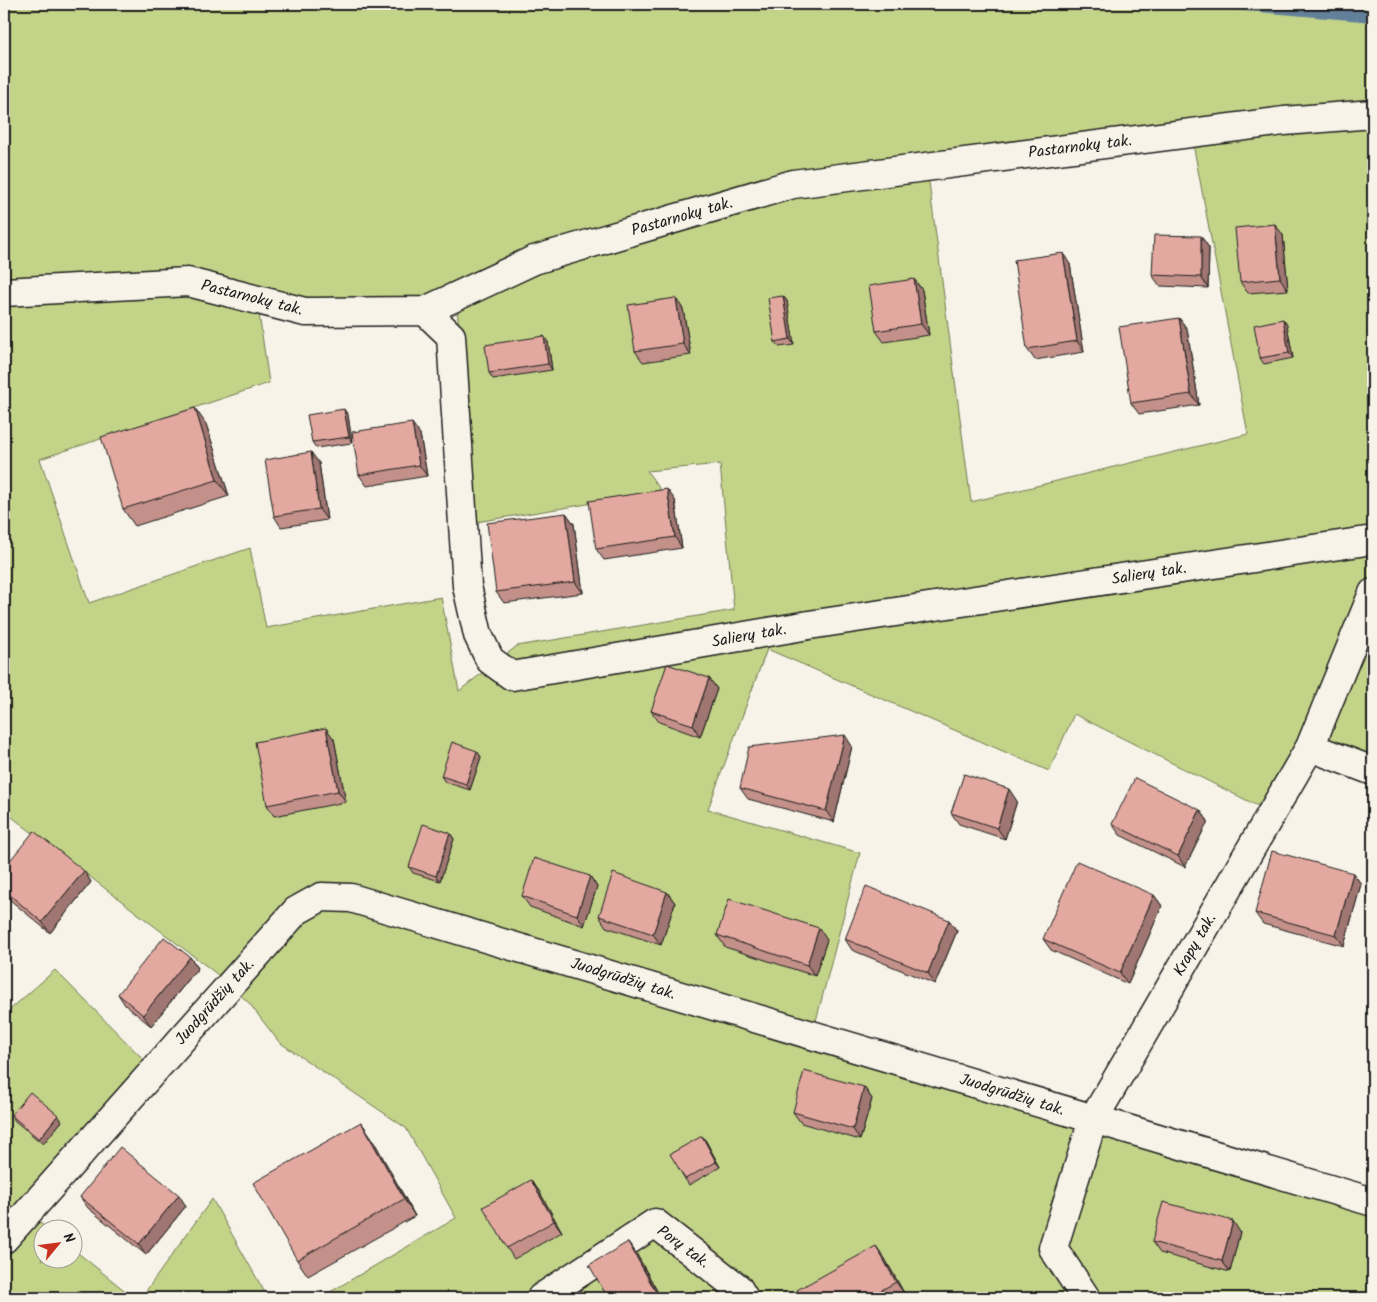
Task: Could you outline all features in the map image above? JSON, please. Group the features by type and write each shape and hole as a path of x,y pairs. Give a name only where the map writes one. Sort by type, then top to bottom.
{"street":[{"name":"Pastarnokų tak.","path":"4,292 188,282 305,312 426,311 534,260 793,184 1284,121 1373,114"},
{"name":"Salierų tak.","path":"426,311 451,336 466,586 478,635 490,660 512,676 808,626 1373,540"},
{"name":"Krapų tak.","path":"1086,1298 1053,1248 1093,1120 1310,747 1373,593"},
{"path":"1310,747 1373,771"},
{"name":"Juodgrūdžių tak.","path":"4,1239 296,911 321,898 351,898 1373,1202"},
{"name":"Porų tak.","path":"540,1298 655,1224 738,1288 744,1298"}],"green space":[{"path":"4,4 1373,4 1373,771 1310,747 1272,813 1074,714 1049,771 767,649 708,809 860,853 812,1036 1373,1202 1373,1298 320,1298 456,1218 406,1128 279,1042 249,1003 222,978 4,811","holes":["1191,133 1248,434 971,502 927,167","456,297 476,522 662,492 647,471 720,464 734,610 517,646 459,691 441,597 266,628 250,548 89,603 40,459 269,383 257,300"]},
{"path":"55,970 154,1070 27,1213 36,1220 32,1220 32,1270 82,1270 82,1256 134,1298 4,1298 4,1015"},
{"path":"212,1199 268,1298 141,1298"}],"building":[{"path":"1275,224 1280,278 1240,282 1235,228"},
{"path":"1154,235 1201,236 1201,277 1152,275"},
{"path":"1063,253 1077,341 1027,349 1014,260"},
{"path":"914,279 921,324 876,331 869,286"},
{"path":"783,296 790,339 775,342 768,298"},
{"path":"676,298 683,344 635,351 628,305"},
{"path":"1179,318 1191,394 1131,403 1119,327"},
{"path":"1283,319 1289,353 1260,358 1254,325"},
{"path":"544,336 548,364 489,373 485,345"},
{"path":"195,408 217,480 123,509 101,437"},
{"path":"344,409 349,437 312,442 307,415"},
{"path":"412,423 419,465 359,475 352,432"},
{"path":"311,452 319,509 274,516 265,460"},
{"path":"667,489 675,537 596,549 589,501"},
{"path":"566,513 575,582 496,592 487,523"},
{"path":"667,664 709,678 693,725 651,711"},
{"path":"326,728 338,791 267,805 255,742"},
{"path":"845,735 826,811 740,788 749,747"},
{"path":"452,742 477,751 466,784 441,776"},
{"path":"964,774 1009,789 997,828 951,813"},
{"path":"1135,778 1200,810 1178,856 1112,824"},
{"path":"423,824 450,833 436,876 409,867"},
{"path":"34,831 84,871 42,922 4,890 4,868"},
{"path":"1272,851 1353,873 1336,935 1255,913"},
{"path":"534,858 590,876 577,915 522,896"},
{"path":"1077,861 1154,895 1120,973 1043,939"},
{"path":"613,873 667,892 653,934 599,916"},
{"path":"866,886 949,920 928,973 845,939"},
{"path":"729,899 819,928 807,965 717,935"},
{"path":"164,937 190,957 143,1015 118,994"},
{"path":"804,1071 864,1087 853,1129 793,1112"},
{"path":"30,1092 58,1115 39,1139 11,1115"},
{"path":"361,1122 404,1199 297,1260 253,1183"},
{"path":"702,1136 716,1162 685,1179 670,1154"},
{"path":"120,1147 179,1195 139,1244 80,1197"},
{"path":"531,1180 554,1221 507,1248 483,1207"},
{"path":"1163,1202 1233,1221 1222,1261 1152,1242"},
{"path":"628,1242 657,1294 649,1298 608,1298 589,1265"},
{"path":"876,1246 896,1282 867,1298 802,1298 797,1290"}],"waterway":[{"path":"1234,4 1373,16"}]}
